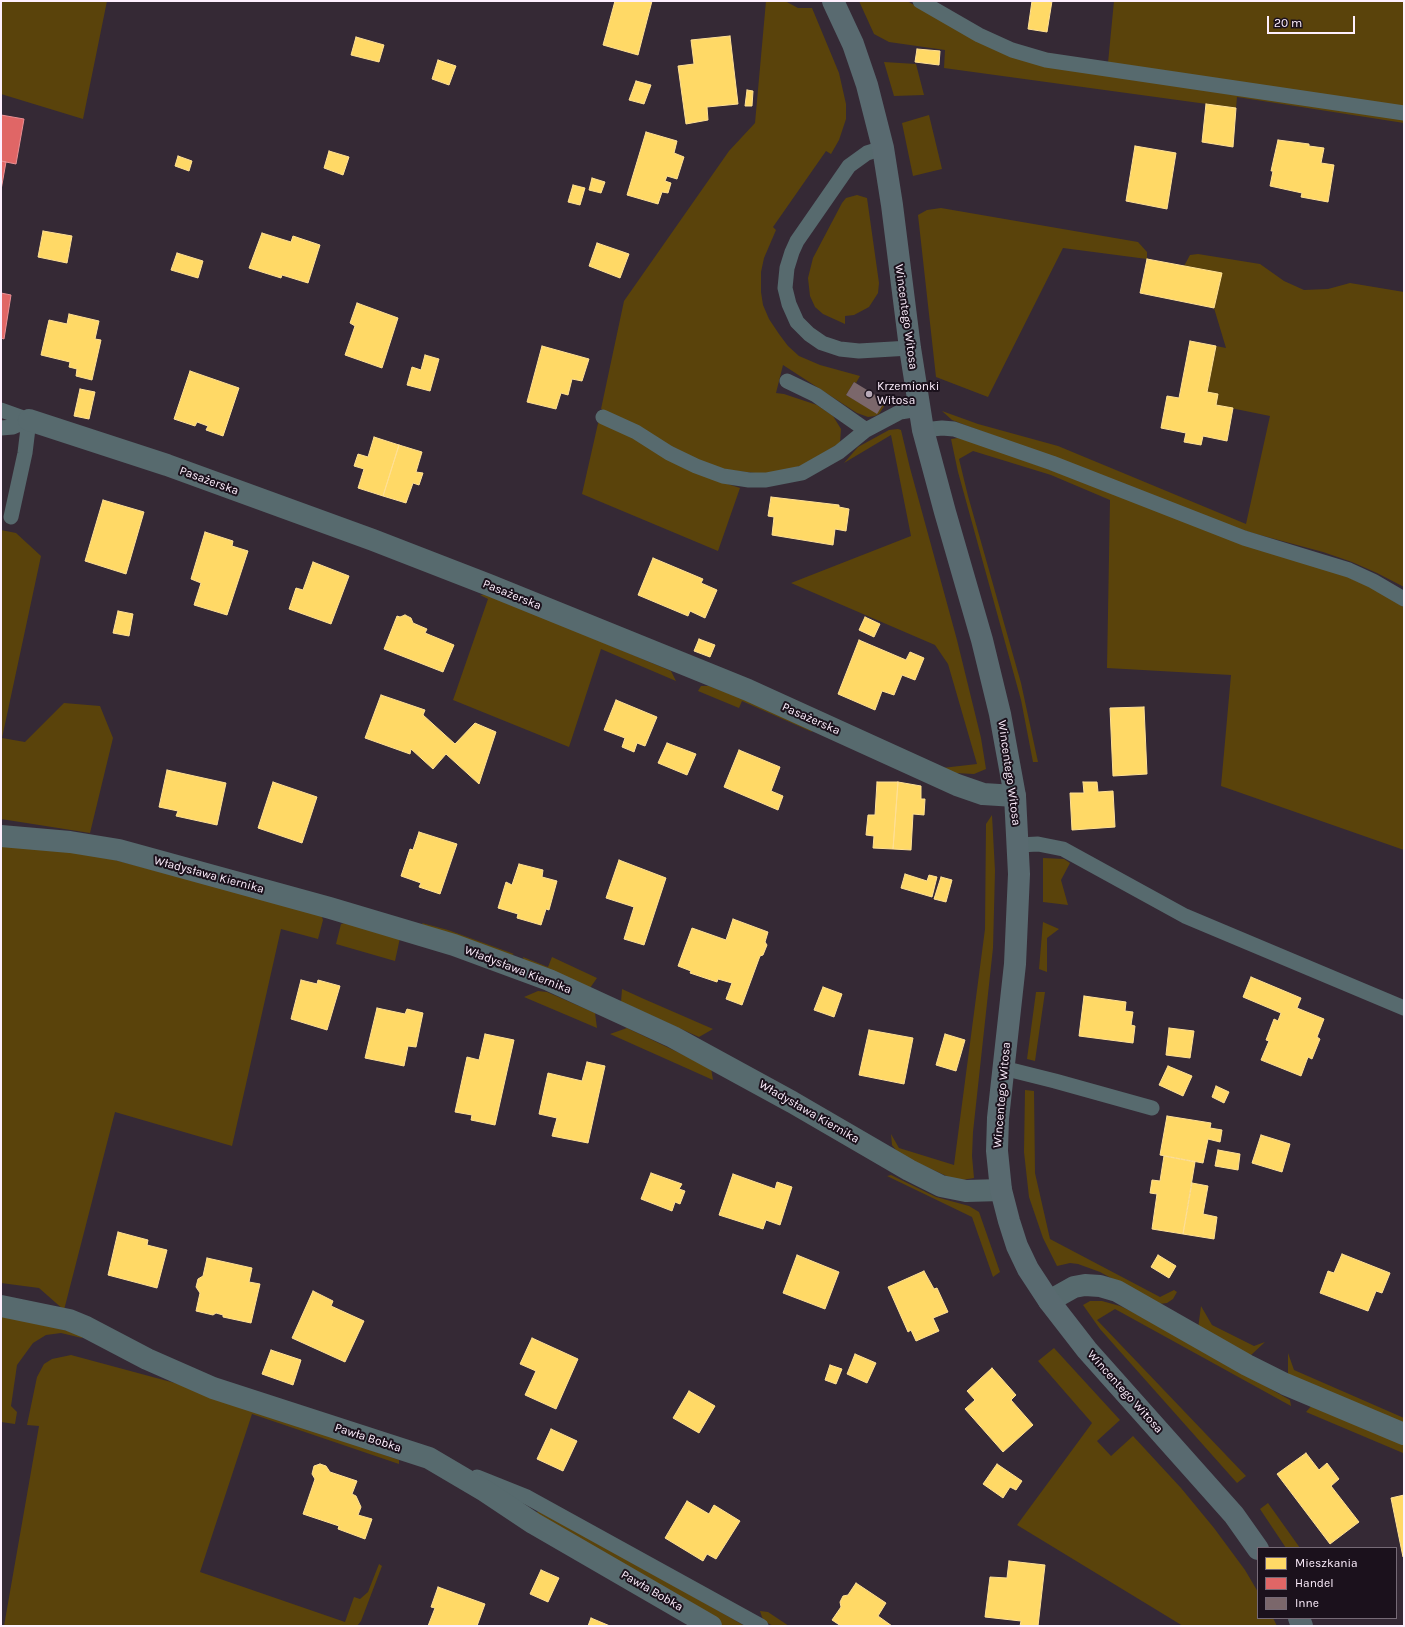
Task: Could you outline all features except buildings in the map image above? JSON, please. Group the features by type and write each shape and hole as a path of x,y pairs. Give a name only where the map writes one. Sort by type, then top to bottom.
{"street":[{"name":"Wincentego Witosa","path":"833,1 853,44 867,86 883,148 921,419 945,512 982,640 1000,714 1015,796 1020,874 1015,964 998,1118 997,1151 1001,1190 1017,1246 1028,1269 1048,1301 1087,1350 1234,1516 1257,1548"},
{"name":"Pasażerska","path":"29,420 167,465 373,540 490,585 748,690 957,785 983,794 1015,796"},
{"name":"Władysława Kiernika","path":"1,836 70,842 119,850 330,908 454,945 549,980 673,1037 792,1102 908,1170 940,1186 966,1191 1001,1190"},
{"path":"1048,1301 1074,1287 1084,1285 1100,1286 1117,1291 1247,1365 1285,1384 1404,1434"},
{"name":"Pawła Bobka","path":"1,1306 69,1320 86,1327 147,1359 212,1388 430,1458 485,1491 533,1523 711,1626"}],"lane":[{"path":"920,1 992,41 1012,50 1046,60 1404,113"},
{"path":"883,148 867,153 849,166 797,241 787,268 785,288 789,304 797,322 808,334 822,343 840,349 859,351 910,348"},
{"path":"787,381 816,395 866,430"},
{"path":"1,410 29,420"},
{"path":"603,417 636,432 669,453 696,466 723,476 749,480 766,480 802,473 839,452 866,430 900,412 942,428 954,429 1045,461 1244,538 1349,570 1374,581 1404,599"},
{"path":"1,428 13,427 29,420"},
{"path":"11,517 25,453 29,420"},
{"path":"1019,845 1038,844 1063,849 1185,916 1404,1008"},
{"path":"1003,1068 1152,1108"},
{"path":"430,1458 527,1497 761,1626"}],"shaded area":[{"path":"1,1 107,1 83,119 1,94"},
{"path":"766,1 785,1 798,8 812,8 839,73 846,104 846,119 839,140 831,154 826,151 773,227 776,230 764,258 761,272 761,292 763,305 769,319 779,334 788,346 799,356 820,365 860,376 856,383 854,382 846,395 877,413 885,401 887,402 879,414 868,417 857,413 783,365 776,393 784,394 817,405 833,416 841,429 840,443 803,465 783,471 764,474 719,469 697,461 624,420 601,409 624,301 729,151 755,123"},
{"path":"859,1 907,1 976,40 1404,117 1404,123 1237,97 1236,108 944,68 945,50 889,42 874,34"},
{"path":"1114,1 1404,1 1404,107 1108,63"},
{"path":"884,62 916,64 924,95 894,96"},
{"path":"929,115 942,169 913,176 902,123"},
{"path":"857,195 867,198 879,283 878,293 869,307 854,315 845,316 845,324 823,314 815,307 810,296 808,278 813,258 842,203 846,198"},
{"path":"941,208 1138,242 1147,252 1147,259 1063,248 988,397 936,377 918,215 927,210"},
{"path":"1198,254 1260,264 1284,281 1304,290 1328,289 1350,283 1404,292 1404,587 1352,562 1323,552 1245,531 952,420 942,411 978,424 1058,446 1246,524 1270,416 1216,405 1218,394 1207,392 1216,346 1226,348 1214,308 1222,273 1184,266 1190,255"},
{"path":"599,419 709,478 740,488 718,551 582,494"},
{"path":"889,430 901,430 957,640 981,738 986,769 974,774 955,773 942,768 977,764 948,664 935,645 791,583 911,536 891,435 844,463 858,447"},
{"path":"958,438 973,442 1348,577 1372,588 1404,607 1404,850 1221,786 1231,675 1107,668 1110,500 1051,475 973,451 959,459 1021,683 1038,762 1033,762 1021,700 958,472 951,439"},
{"path":"1,530 16,533 41,556 2,738 25,742 64,703 100,706 113,738 90,833 1,819"},
{"path":"488,594 671,671 676,681 601,649 569,747 453,700 488,599 480,595"},
{"path":"701,686 709,686 741,698 811,729 812,732 742,701 739,708 698,691"},
{"path":"992,815 995,871 993,948 973,1132 972,1156 974,1178 962,1180 951,1178 900,1155 892,1145 891,1134 899,1148 954,1165 985,929 986,824"},
{"path":"1,842 69,848 321,914 323,920 318,939 281,929 232,1146 115,1112 64,1310 39,1288 1,1283"},
{"path":"1043,858 1064,859 1070,863 1061,880 1068,905 1043,902"},
{"path":"348,922 400,938 395,961 336,944 341,924"},
{"path":"1043,922 1059,929 1047,938 1047,972 1039,969"},
{"path":"422,923 448,930 514,954 508,957 426,930"},
{"path":"523,957 548,967 552,957 597,978 590,988 524,962"},
{"path":"622,989 713,1029 699,1037 621,1002"},
{"path":"538,991 547,992 595,1013 597,1028 524,997"},
{"path":"1036,992 1045,992 1035,1061 1027,1059"},
{"path":"627,1028 711,1068 713,1080 610,1034"},
{"path":"1025,1090 1034,1091 1035,1173 1050,1239 1160,1297 1174,1290 1177,1292 1173,1299 1167,1303 1159,1304 1100,1272 1078,1264 1070,1263 1057,1266 1043,1238 1029,1197 1024,1152"},
{"path":"891,1175 936,1197 969,1206 979,1212 1000,1272 993,1277 972,1217 887,1176"},
{"path":"1090,1301 1102,1301 1120,1306 1135,1313 1290,1400 1291,1406 1115,1309 1097,1320 1246,1476 1237,1483 1100,1329 1083,1305"},
{"path":"1201,1306 1212,1325 1254,1346 1265,1342 1250,1356 1198,1329"},
{"path":"1,1314 84,1335 82,1338 61,1333 46,1335 33,1343 17,1365 11,1406 17,1412 15,1424 1,1422"},
{"path":"1054,1348 1120,1420 1097,1441 1111,1456 1133,1436 1181,1488 1214,1528 1245,1570 1257,1590 1257,1619 1274,1619 1277,1626 1183,1626 1017,1525 1092,1423 1038,1361"},
{"path":"1288,1353 1294,1370 1404,1418 1404,1426 1288,1376"},
{"path":"71,1355 186,1386 399,1460 399,1464 252,1414 200,1572 345,1622 354,1597 360,1599 368,1592 379,1564 382,1566 361,1621 357,1626 4,1626 39,1426 27,1425 37,1377 44,1364 52,1359"},
{"path":"1313,1404 1404,1444 1403,1453 1306,1412"},
{"path":"1268,1503 1299,1547 1285,1547 1260,1509"},
{"path":"538,1511 745,1626 723,1626 536,1514"},
{"path":"760,1611 768,1612 789,1626 774,1626 765,1622"}],"place":[{"name":"Krzemionki Witosa","path":"869,394"}]}
